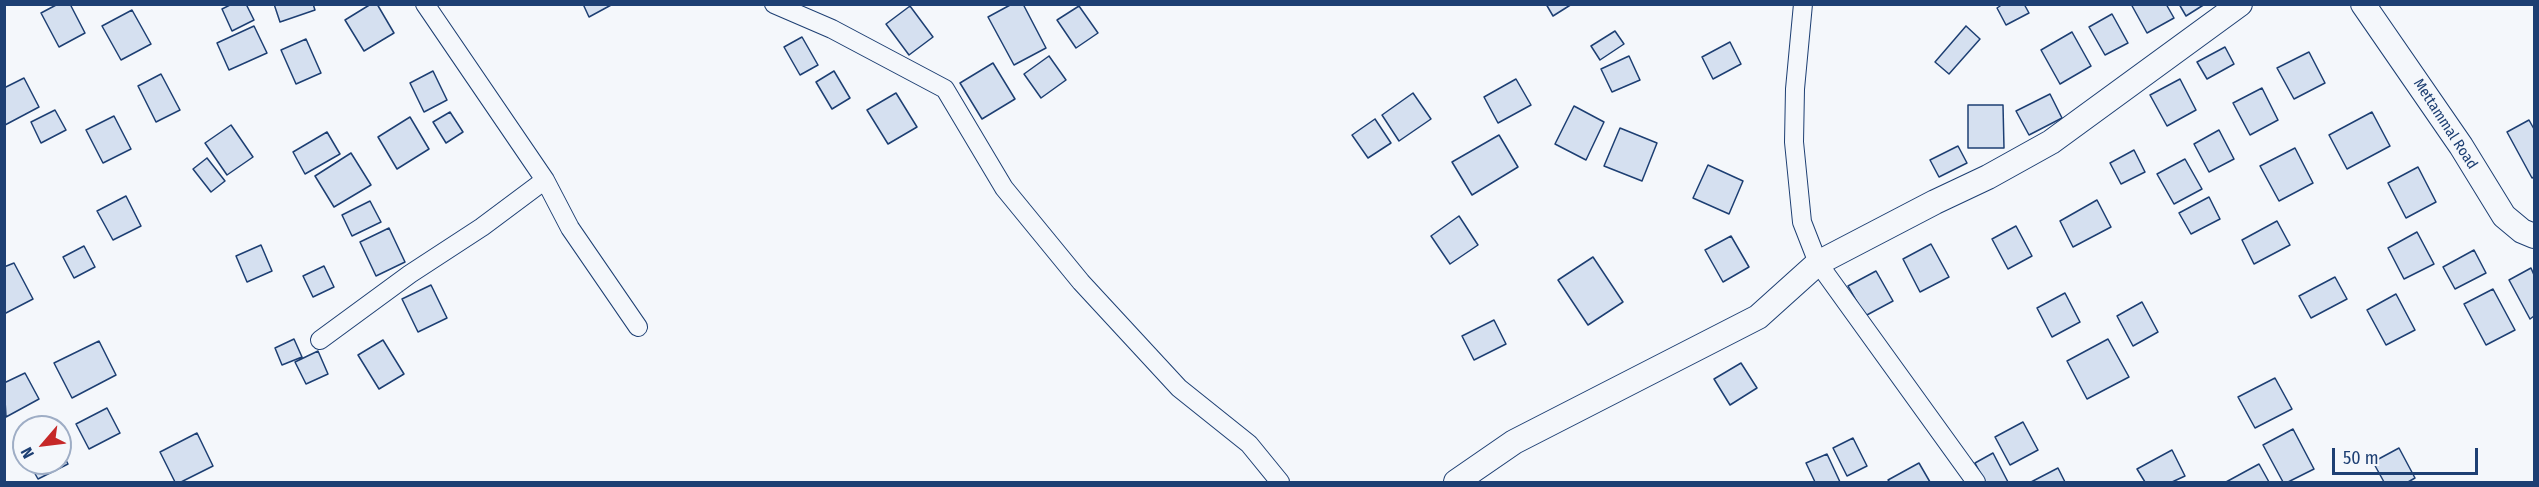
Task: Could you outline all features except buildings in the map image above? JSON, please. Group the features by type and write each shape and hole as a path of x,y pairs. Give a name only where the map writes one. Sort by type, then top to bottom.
{"main road":[{"path":"1456,483 1514,442 1758,317 1818,263 1988,177 2051,142 2240,4"},
{"name":"Mettammal Road","path":"2363,4 2448,126 2504,216 2522,231 2535,236"}],"street":[{"path":"425,4 545,180 570,228 638,327"},
{"path":"774,4 832,29 945,89 1004,188 1081,282 1179,388 1249,444 1280,483"},
{"path":"1803,4 1795,89 1794,142 1802,222 1818,263 1976,483"},
{"path":"320,340 545,180"}]}
